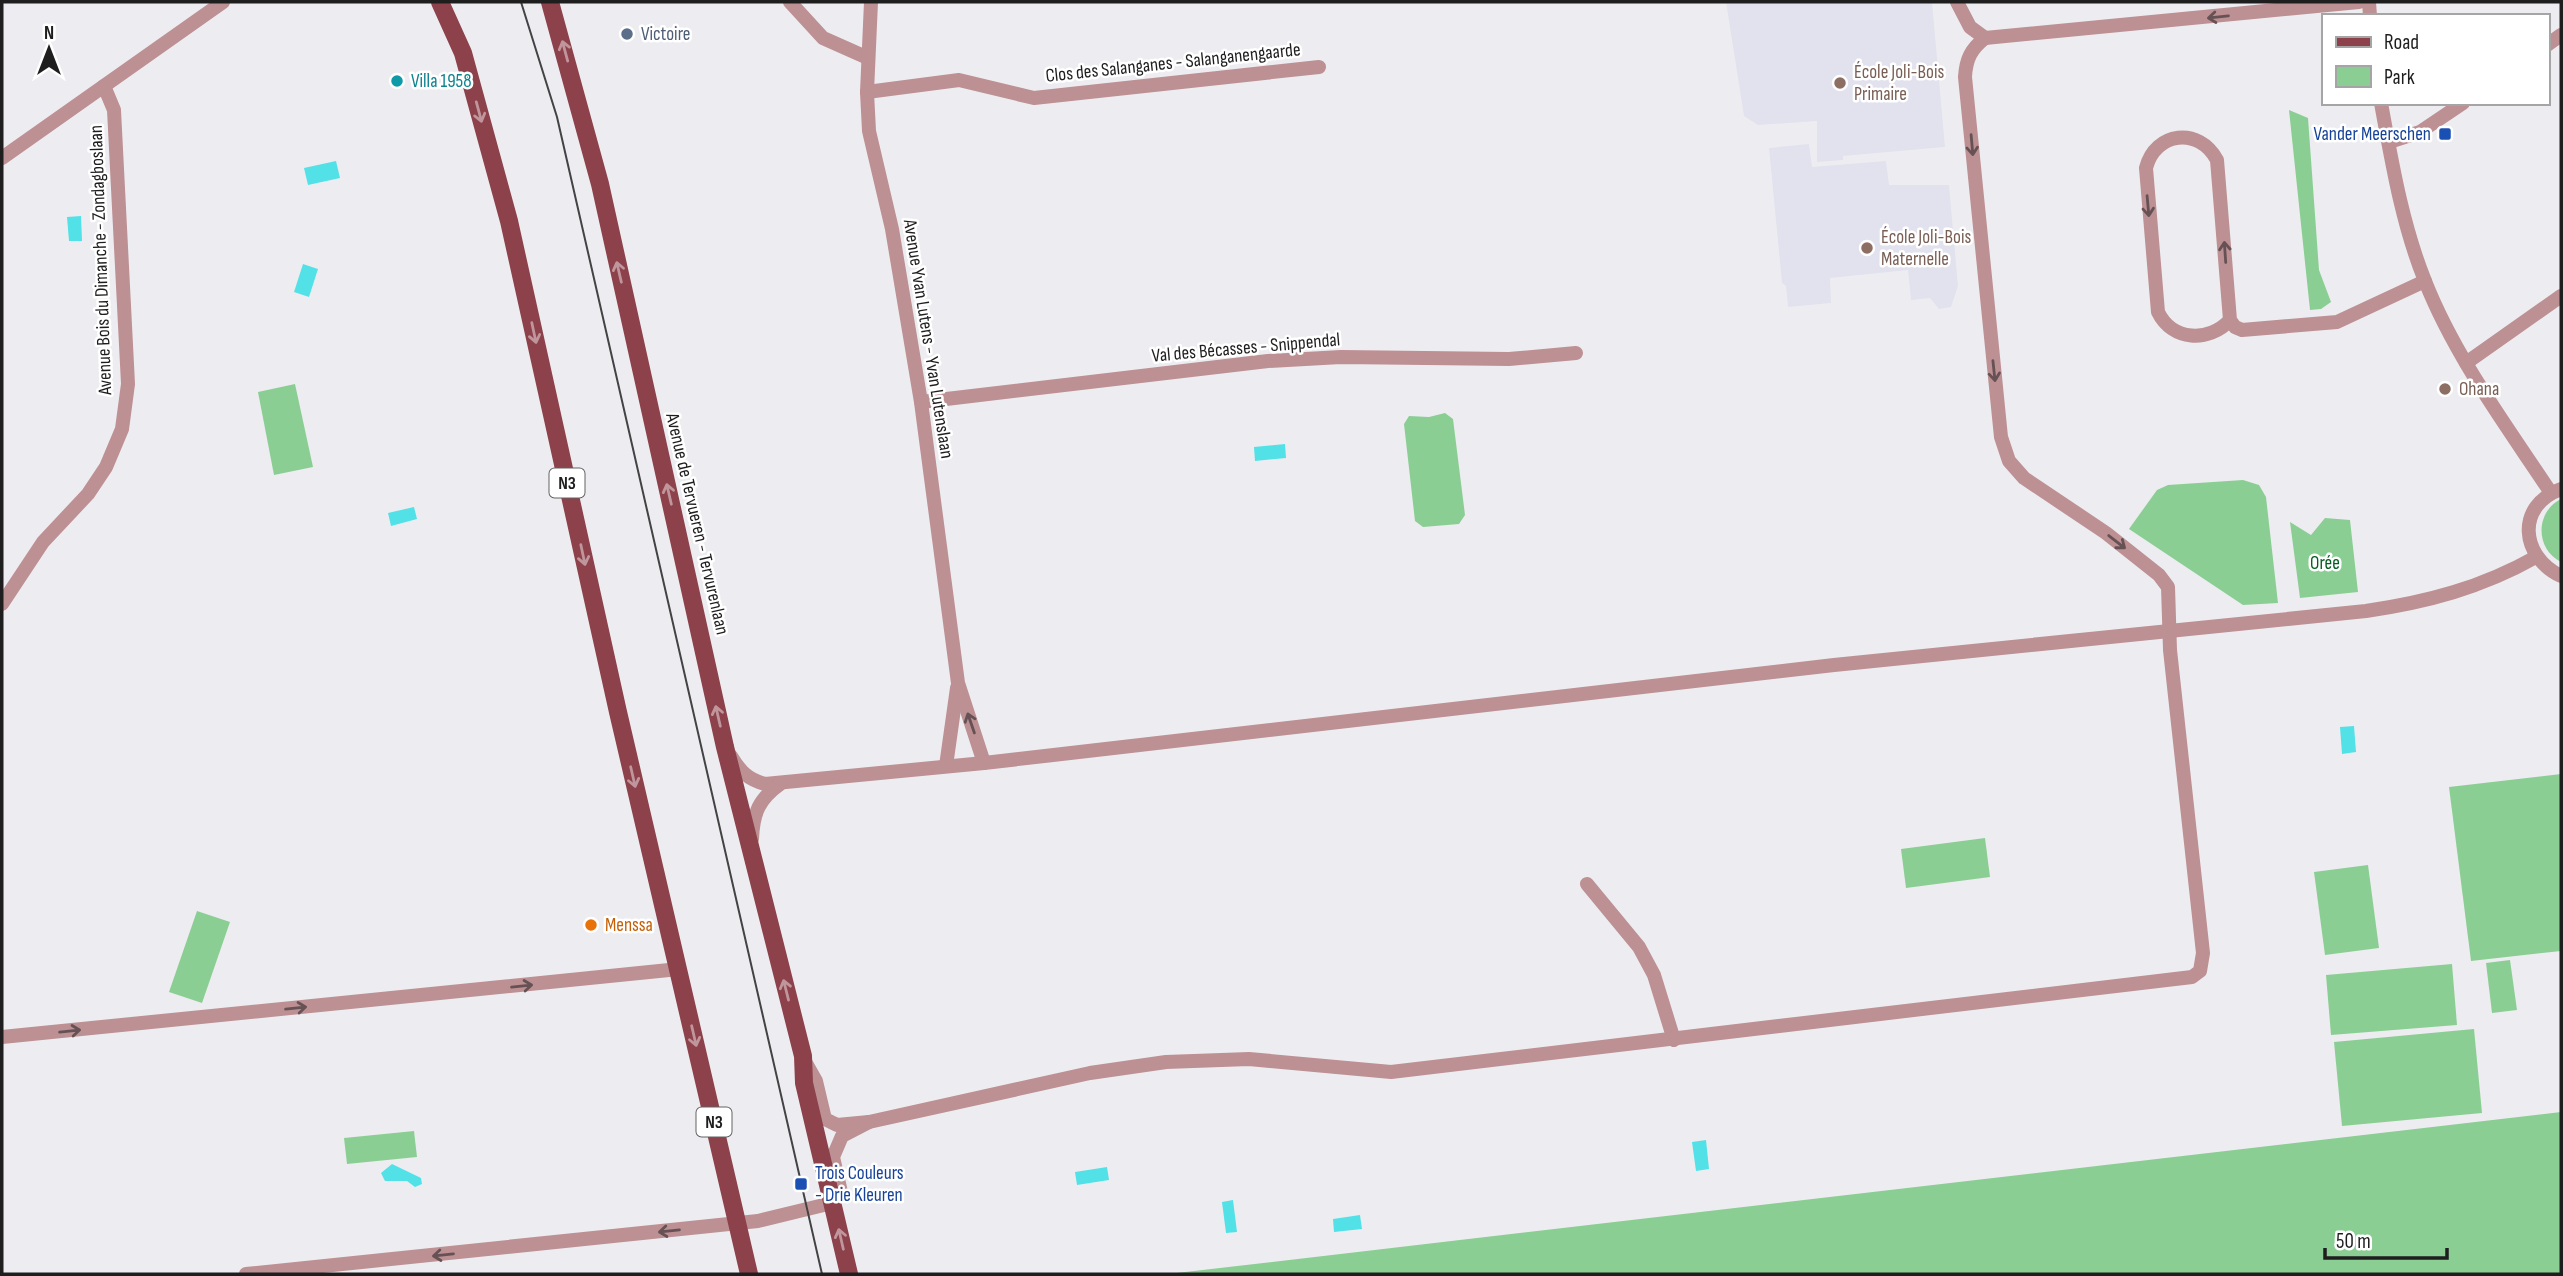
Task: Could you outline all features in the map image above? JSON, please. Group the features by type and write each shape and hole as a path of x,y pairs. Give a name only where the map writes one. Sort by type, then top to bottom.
{"main road":[{"name":"N3","path":"440,2 463,53 509,221 618,712 748,1274"},
{"name":"Avenue de Tervueren - Tervurenlaan","path":"550,2 600,184 725,747 803,1056 804,1083 849,1274"}],"street":[{"path":"2,158 223,2"},
{"path":"790,2 823,38 868,58"},
{"name":"Avenue Yvan Lutens - Yvan Lutenslaan","path":"871,2 867,92 869,131 892,229 920,402 958,683 984,763"},
{"path":"1958,2 1970,27 1985,38"},
{"path":"803,1056 816,1081 825,1119 837,1125 869,1122 1090,1073 1166,1062 1250,1059 1391,1072 2192,977 2200,971 2203,953 2170,631 2168,587 2159,575 2106,533 2024,478 2009,461 2001,437 1965,77 1966,63 1973,48 1985,38 2359,2"},
{"name":"Clos des Salanganes - Salanganengaarde","path":"867,92 959,80 1034,98 1319,67"},
{"name":"Avenue Bois du Dimanche - Zondagboslaan","path":"2,604 43,542 88,494 106,467 122,429 128,384 114,110 104,86"},
{"path":"2381,105 2397,190 2425,281 2466,363 2556,491 2532,515 2530,544 2536,558 2547,570 2561,576"},
{"path":"2389,142 2420,132 2460,105"},
{"path":"2230,320 2217,331 2183,335 2166,325 2158,312 2146,168 2152,152 2167,139 2189,137 2208,146 2217,160 2230,320 2235,327 2242,330 2337,322 2425,281"},
{"path":"2466,363 2561,296"},
{"name":"Val des Bécasses - Snippendal","path":"920,402 1268,362 1341,357 1509,359 1576,353"},
{"path":"725,747 740,771 751,780 780,784 984,763 1834,665 2420,603 2469,589 2536,558"},
{"name":"Avenue Yvan Lutens - Yvan Lutenslaan","path":"946,766 958,683"},
{"path":"752,854 756,809 763,798 780,784"},
{"path":"1587,884 1639,947 1654,975 1674,1040"},
{"path":"2,1037 679,969"},
{"path":"246,1274 737,1224 832,1203 841,1192 833,1157 836,1145 842,1136 869,1122"}],"shaded area":[{"name":"École Joli-Bois Primaire","path":"1726,2 1932,2 1945,147 1843,156 1843,160 1817,162 1817,121 1758,125 1744,116"},
{"name":"École Joli-Bois Maternelle","path":"1809,144 1812,167 1886,161 1889,185 1949,185 1958,286 1951,307 1939,309 1930,298 1911,300 1908,270 1830,278 1831,303 1788,307 1786,286 1782,283 1769,148"}],"green space":[{"path":"2289,110 2308,118 2319,270 2331,302 2321,309 2310,310"},
{"path":"295,384 313,467 274,475 258,392"},
{"path":"1445,413 1453,419 1465,515 1459,524 1423,527 1415,521 1404,424 1409,416 1429,417"},
{"path":"2243,480 2259,485 2266,497 2278,603 2243,605 2129,529 2157,490 2168,485"},
{"path":"2561,499 2561,562 2546,548 2542,530 2546,512"},
{"name":"Orée","path":"2325,518 2350,520 2358,592 2300,598 2290,522 2311,535"},
{"path":"2561,774 2561,951 2471,961 2449,787"},
{"path":"1985,838 1990,877 1906,888 1901,849"},
{"path":"2368,865 2379,948 2325,955 2314,872"},
{"path":"197,911 230,922 202,1003 169,992"},
{"path":"2510,960 2517,1010 2492,1013 2486,963"},
{"path":"2452,964 2457,1025 2331,1035 2326,975"},
{"path":"2474,1029 2482,1113 2342,1126 2334,1042"},
{"path":"2561,1112 2561,1274 1168,1274"},
{"path":"414,1131 417,1157 347,1164 344,1138"}],"water":[{"path":"336,161 340,178 308,185 304,168"},
{"path":"81,216 82,241 69,241 67,217"},
{"path":"303,264 318,269 309,297 294,292"},
{"path":"1285,444 1286,458 1255,461 1254,447"},
{"path":"414,507 417,519 391,526 388,513"},
{"path":"2354,726 2356,752 2342,754 2340,727"},
{"path":"1706,1140 1709,1169 1696,1171 1692,1142"},
{"path":"392,1164 421,1178 422,1184 415,1187 407,1181 385,1181 381,1173"},
{"path":"1107,1167 1109,1180 1077,1185 1075,1172"},
{"path":"1233,1200 1237,1232 1226,1233 1222,1202"},
{"path":"1360,1215 1362,1229 1334,1232 1333,1219"}],"tram line":[{"path":"521,2 557,117 822,1274"}],"place":[{"name":"Victoire","path":"627,34"},
{"name":"Villa 1958","path":"397,81"},
{"name":"École Joli-Bois Primaire","path":"1840,83"},
{"name":"Vander Meerschen","path":"2445,134"},
{"name":"École Joli-Bois Maternelle","path":"1867,248"},
{"name":"Ohana","path":"2445,389"},
{"name":"Menssa","path":"591,925"},
{"name":"Trois Couleurs - Drie Kleuren","path":"801,1184"}]}
